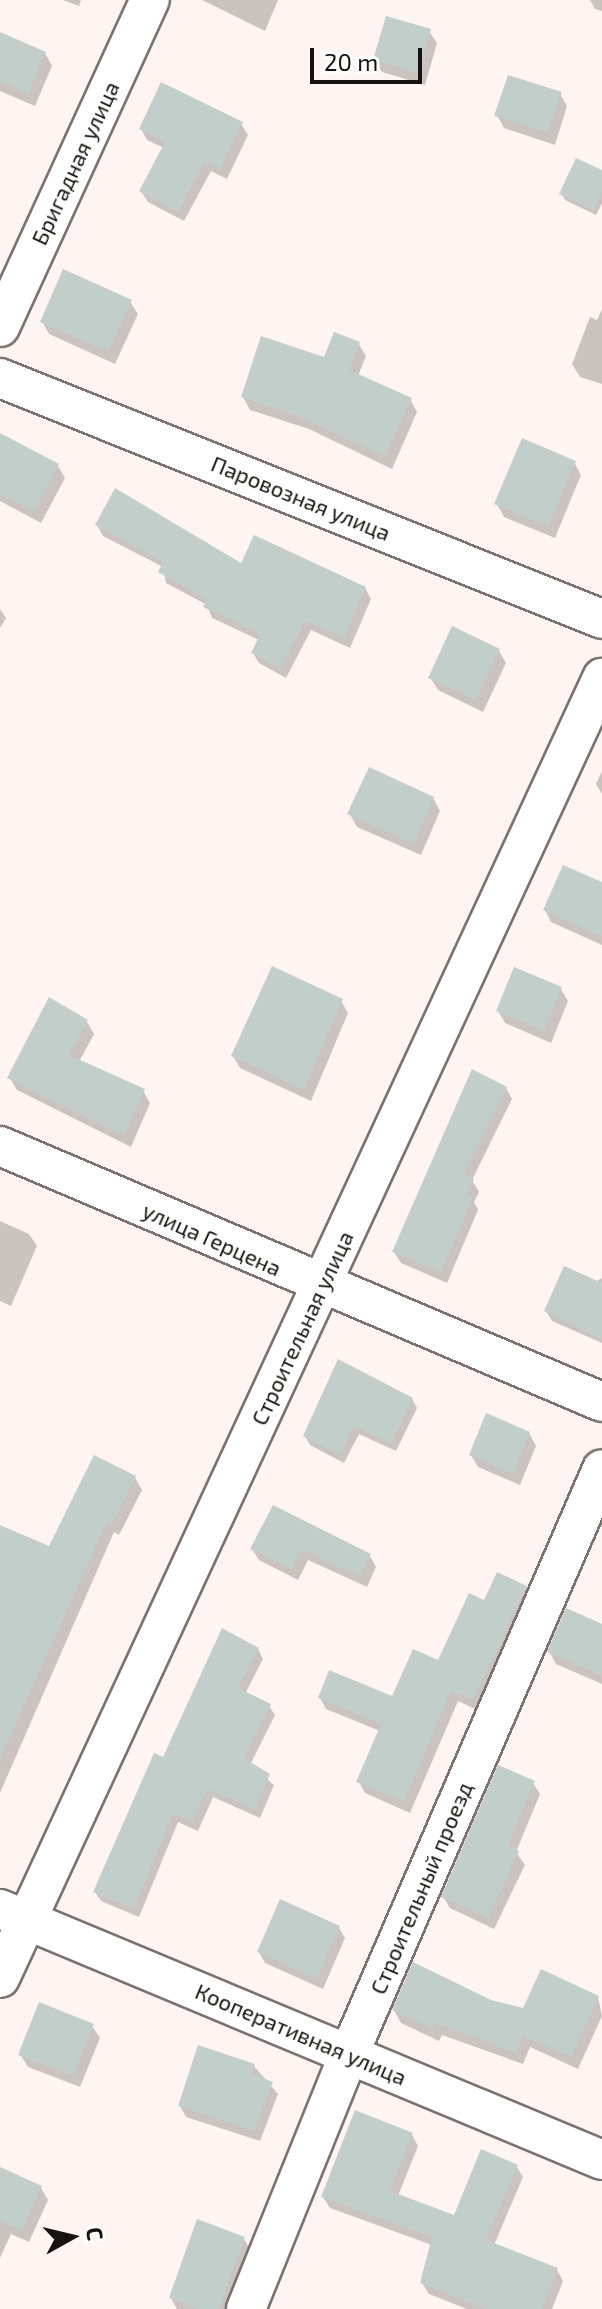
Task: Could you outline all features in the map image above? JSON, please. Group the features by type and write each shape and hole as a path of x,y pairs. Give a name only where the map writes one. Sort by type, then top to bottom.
{"street":[{"name":"Бригадная улица","path":"0,327 150,0"},
{"name":"Паровозная улица","path":"0,378 602,619"},
{"name":"Строительная улица","path":"0,1978 13,1914 321,1286 602,678"},
{"name":"улица Герцена","path":"0,1146 321,1286 602,1402"},
{"name":"Строительный проезд","path":"246,2309 349,2054 602,1469"},
{"name":"Кооперативная улица","path":"13,1914 602,2160"}],"building":[{"path":"386,16 431,29 418,73 373,60"},
{"path":"0,32 46,52 28,94 0,82"},
{"path":"508,75 562,92 548,133 494,116"},
{"path":"161,82 243,122 220,169 205,161 178,212 139,191 165,142 139,129"},
{"path":"576,158 602,170 602,191 593,210 559,194"},
{"path":"63,269 132,300 108,352 40,322"},
{"path":"334,332 360,342 349,370 412,398 385,457 300,417 241,397 261,336 324,357"},
{"path":"0,433 59,464 34,512 0,494"},
{"path":"522,438 576,461 548,527 494,504"},
{"path":"115,488 241,563 254,535 366,587 344,638 305,621 280,669 251,653 260,634 203,607 207,599 158,572 163,562 95,525"},
{"path":"452,626 500,649 476,700 428,678"},
{"path":"369,767 434,797 414,844 347,814"},
{"path":"563,865 602,882 602,937 543,910"},
{"path":"272,966 343,999 304,1090 231,1056"},
{"path":"514,967 562,987 544,1031 496,1011"},
{"path":"49,997 88,1020 69,1055 145,1089 124,1136 7,1078"},
{"path":"472,1069 507,1087 464,1173 474,1179 466,1194 473,1197 441,1273 392,1252"},
{"path":"564,1266 602,1283 602,1340 544,1311"},
{"path":"338,1359 413,1398 391,1444 354,1426 339,1455 303,1436"},
{"path":"486,1413 530,1432 513,1474 469,1455"},
{"path":"94,1455 136,1476 112,1524 107,1522 0,1759 0,1525 49,1546"},
{"path":"273,1505 371,1554 360,1577 302,1550 292,1570 250,1549"},
{"path":"497,1572 527,1586 473,1700 451,1691 404,1802 356,1782 381,1724 318,1698 329,1670 392,1696 413,1649 438,1660 469,1593 484,1600"},
{"path":"566,1608 602,1624 602,1676 547,1652"},
{"path":"222,1628 259,1648 238,1688 271,1704 244,1758 270,1774 255,1809 207,1789 192,1822 173,1814 134,1909 93,1892 154,1753 163,1757"},
{"path":"498,1765 535,1781 508,1845 519,1851 488,1918 441,1897"},
{"path":"280,1899 340,1926 317,1979 257,1952"},
{"path":"413,1962 491,2000 523,2008 541,1969 599,1996 571,2057 523,2036 516,2053 435,2023 432,2029 392,2010"},
{"path":"39,2002 94,2024 73,2076 18,2055"},
{"path":"198,2045 255,2064 252,2074 273,2082 254,2131 178,2106"},
{"path":"355,2110 413,2133 390,2191 454,2215 481,2149 518,2165 486,2240 558,2268 542,2309 486,2309 420,2283 432,2237 321,2197"},
{"path":"0,2167 42,2186 22,2231 0,2221"},
{"path":"197,2219 245,2237 219,2309 199,2309 169,2298"}]}
